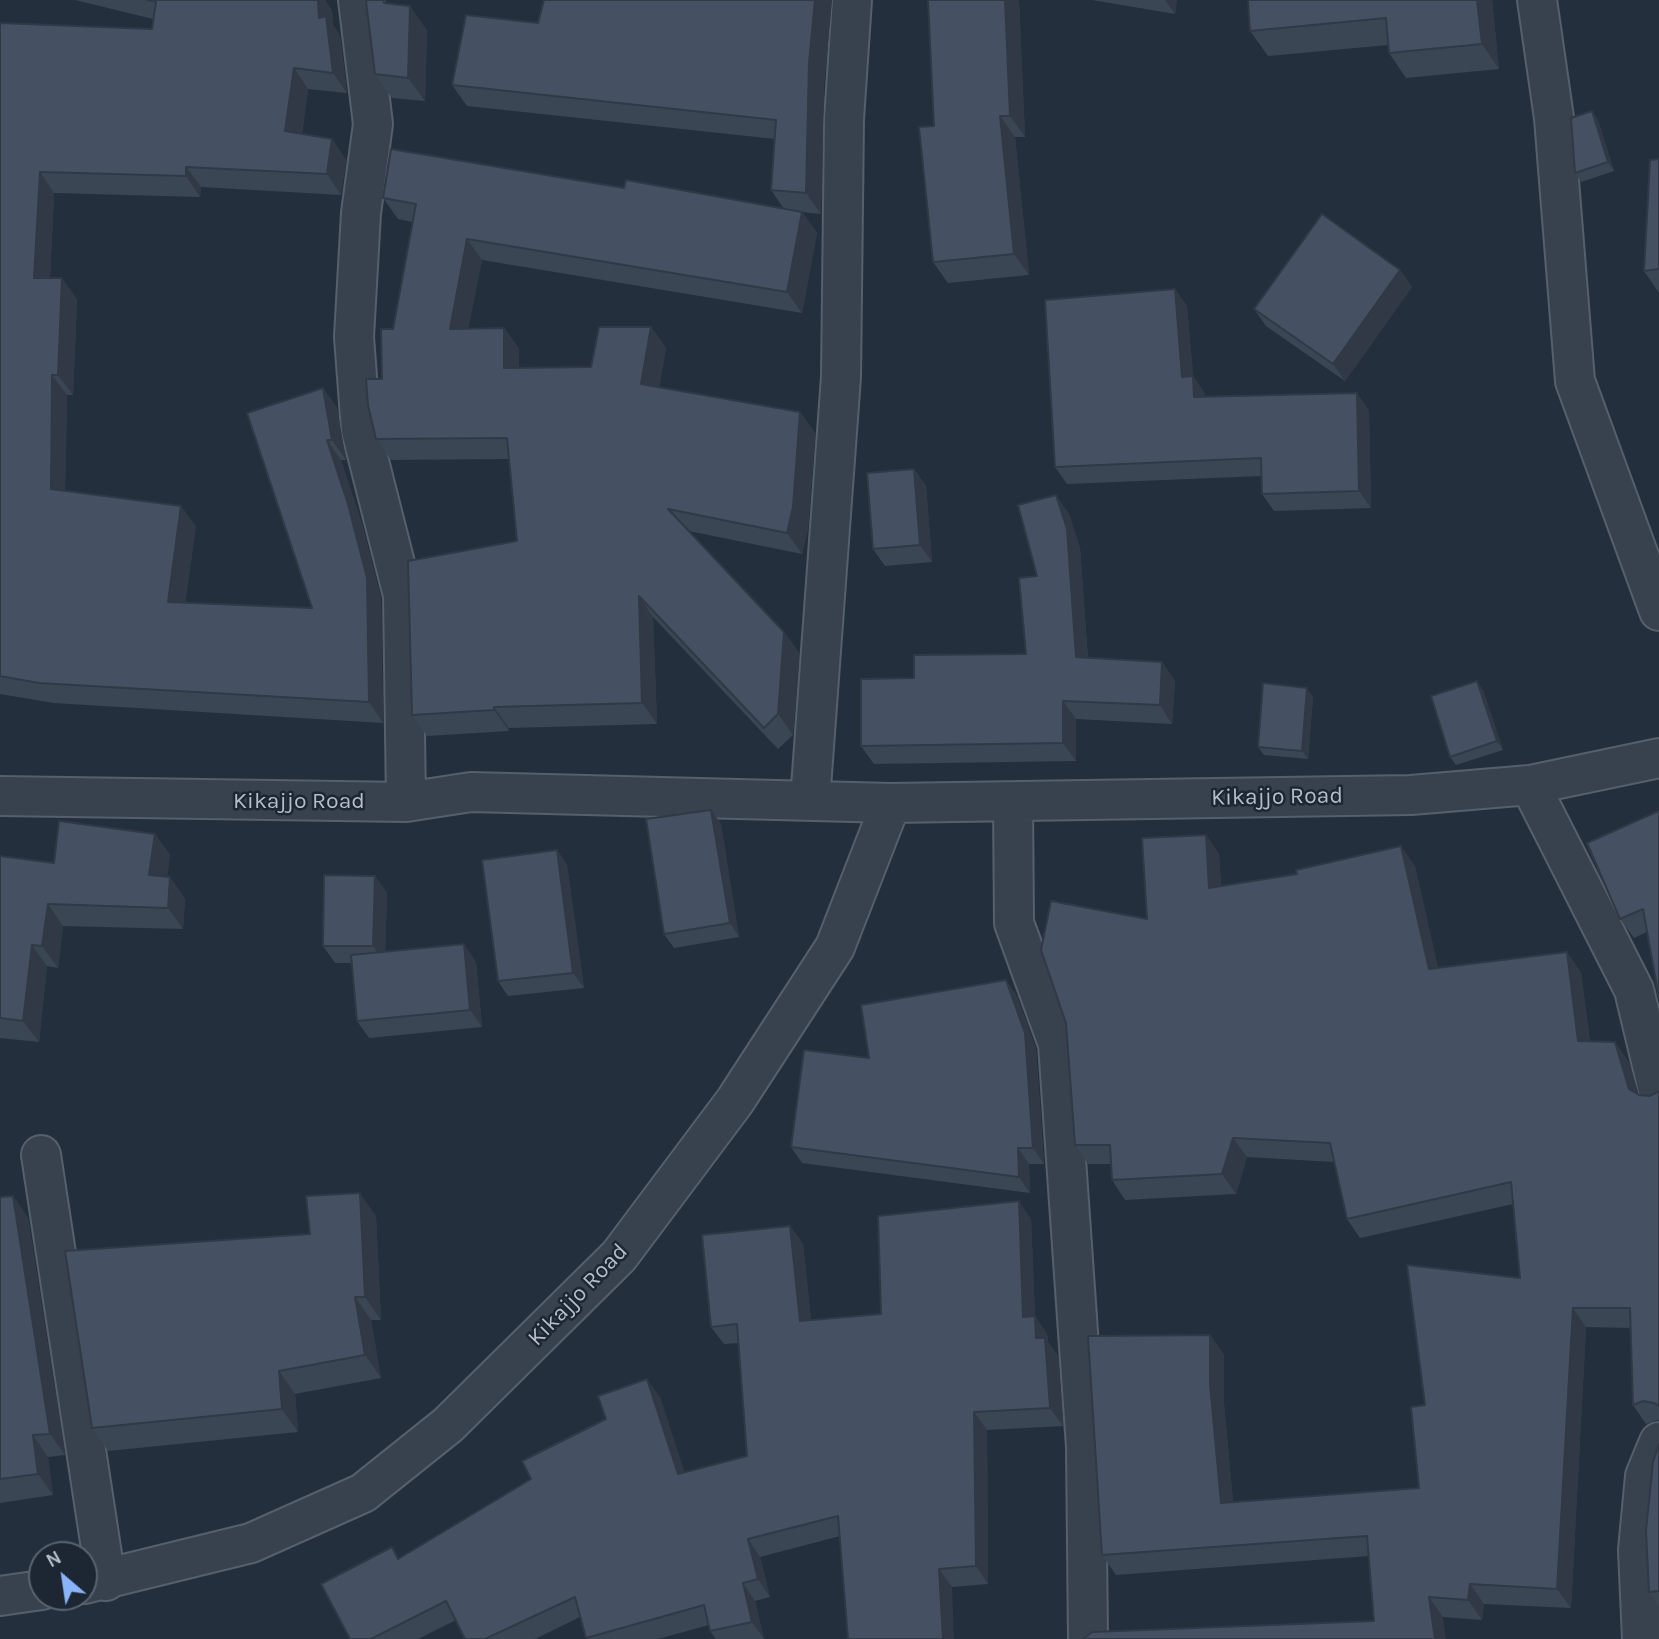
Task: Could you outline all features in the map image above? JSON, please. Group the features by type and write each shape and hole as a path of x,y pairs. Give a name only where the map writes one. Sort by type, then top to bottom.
{"street":[{"path":"358,0 373,124 361,213 354,337 361,430 403,595 407,802"},
{"path":"810,801 841,377 844,119 852,0"},
{"path":"1538,0 1554,118 1575,381 1659,611"},
{"name":"Kikajjo Road","path":"0,796 407,802 471,792 891,803 1013,803 1411,794 1530,785 1659,758"},
{"path":"1530,785 1634,990 1659,1094"},
{"name":"Kikajjo Road","path":"98,1582 251,1543 363,1493 448,1425 554,1322 619,1256 735,1101 835,947 891,803"},
{"path":"1013,803 1014,923 1058,1044 1086,1447 1088,1639"},
{"path":"41,1155 90,1541"},
{"path":"1642,1639 1638,1550 1645,1476 1659,1442"},
{"path":"0,1596 28,1592"}],"building":[{"path":"147,0 318,0 319,18 326,16 333,73 294,68 285,131 332,139 327,174 186,167 186,176 40,172 34,278 62,278 58,375 52,375 51,489 181,506 168,602 312,608 247,413 323,388 332,440 327,440 348,504 367,578 369,702 39,683 0,676 0,23 152,29 156,2"},
{"path":"544,0 815,0 809,63 806,193 771,190 776,120 452,85 466,15 538,23"},
{"path":"928,0 1005,0 1010,116 1000,116 1014,254 933,262 919,127 934,126"},
{"path":"1248,0 1477,0 1482,44 1389,53 1386,18 1250,31"},
{"path":"366,1 410,6 408,78 375,74"},
{"path":"1592,111 1608,162 1575,173 1571,118"},
{"path":"391,149 624,188 626,180 802,212 787,292 467,239 450,329 504,328 504,368 591,367 599,327 651,327 641,384 800,412 793,507 787,533 668,509 784,632 778,714 764,728 639,596 642,703 494,707 494,710 412,715 408,561 517,541 507,438 376,439 368,405 366,379 382,379 381,329 393,329 416,204 383,198"},
{"path":"1659,159 1659,269 1644,271 1650,160"},
{"path":"1322,214 1400,270 1333,364 1254,309"},
{"path":"1175,289 1182,377 1193,376 1194,397 1357,393 1359,491 1262,494 1261,458 1055,467 1045,300"},
{"path":"914,469 920,545 873,549 867,473"},
{"path":"1056,495 1067,529 1076,657 1162,662 1160,705 1063,701 1063,743 861,746 861,679 914,678 914,655 1026,654 1019,578 1037,576 1018,505"},
{"path":"1477,681 1497,741 1450,757 1431,696"},
{"path":"1263,683 1307,688 1302,751 1258,747"},
{"path":"711,810 730,923 664,934 646,819"},
{"path":"1659,811 1659,998 1643,909 1620,919 1587,843"},
{"path":"59,821 155,834 149,875 170,877 168,908 48,904 42,946 32,945 23,1021 0,1018 0,856 54,863"},
{"path":"1206,835 1209,888 1297,874 1296,870 1401,846 1429,969 1567,952 1578,1041 1615,1042 1629,1089 1639,1095 1650,1096 1659,1091 1659,1406 1643,1401 1633,1405 1630,1308 1573,1308 1557,1589 1470,1584 1468,1600 1429,1597 1435,1639 1083,1639 1092,1632 1374,1621 1367,1536 1102,1555 1088,1336 1210,1335 1210,1384 1221,1503 1419,1488 1411,1407 1425,1405 1407,1265 1520,1278 1511,1182 1347,1219 1330,1143 1233,1138 1222,1174 1112,1180 1110,1145 1075,1145 1066,1023 1041,950 1051,901 1147,919 1142,838"},
{"path":"557,850 573,973 498,981 482,860"},
{"path":"324,875 375,876 373,946 323,946"},
{"path":"464,944 470,1010 357,1021 351,955"},
{"path":"1006,980 1025,1033 1033,1148 1018,1148 1019,1177 791,1147 804,1050 869,1058 861,1005"},
{"path":"360,1193 365,1297 355,1297 365,1355 279,1371 282,1409 92,1428 65,1251 310,1234 306,1196"},
{"path":"13,1196 50,1434 33,1435 38,1474 0,1479 0,1197"},
{"path":"1019,1201 1023,1317 1035,1316 1036,1338 1045,1338 1050,1408 974,1412 976,1566 939,1569 943,1639 848,1639 838,1516 748,1539 758,1579 743,1583 752,1622 710,1631 704,1605 586,1638 575,1597 485,1639 465,1639 446,1601 371,1639 350,1639 321,1584 392,1547 398,1559 531,1479 522,1461 606,1419 598,1396 647,1379 678,1474 747,1456 737,1324 711,1327 702,1235 790,1226 800,1321 881,1314 878,1216"},
{"path":"1659,1444 1659,1591 1649,1592 1646,1531 1653,1462"}]}
